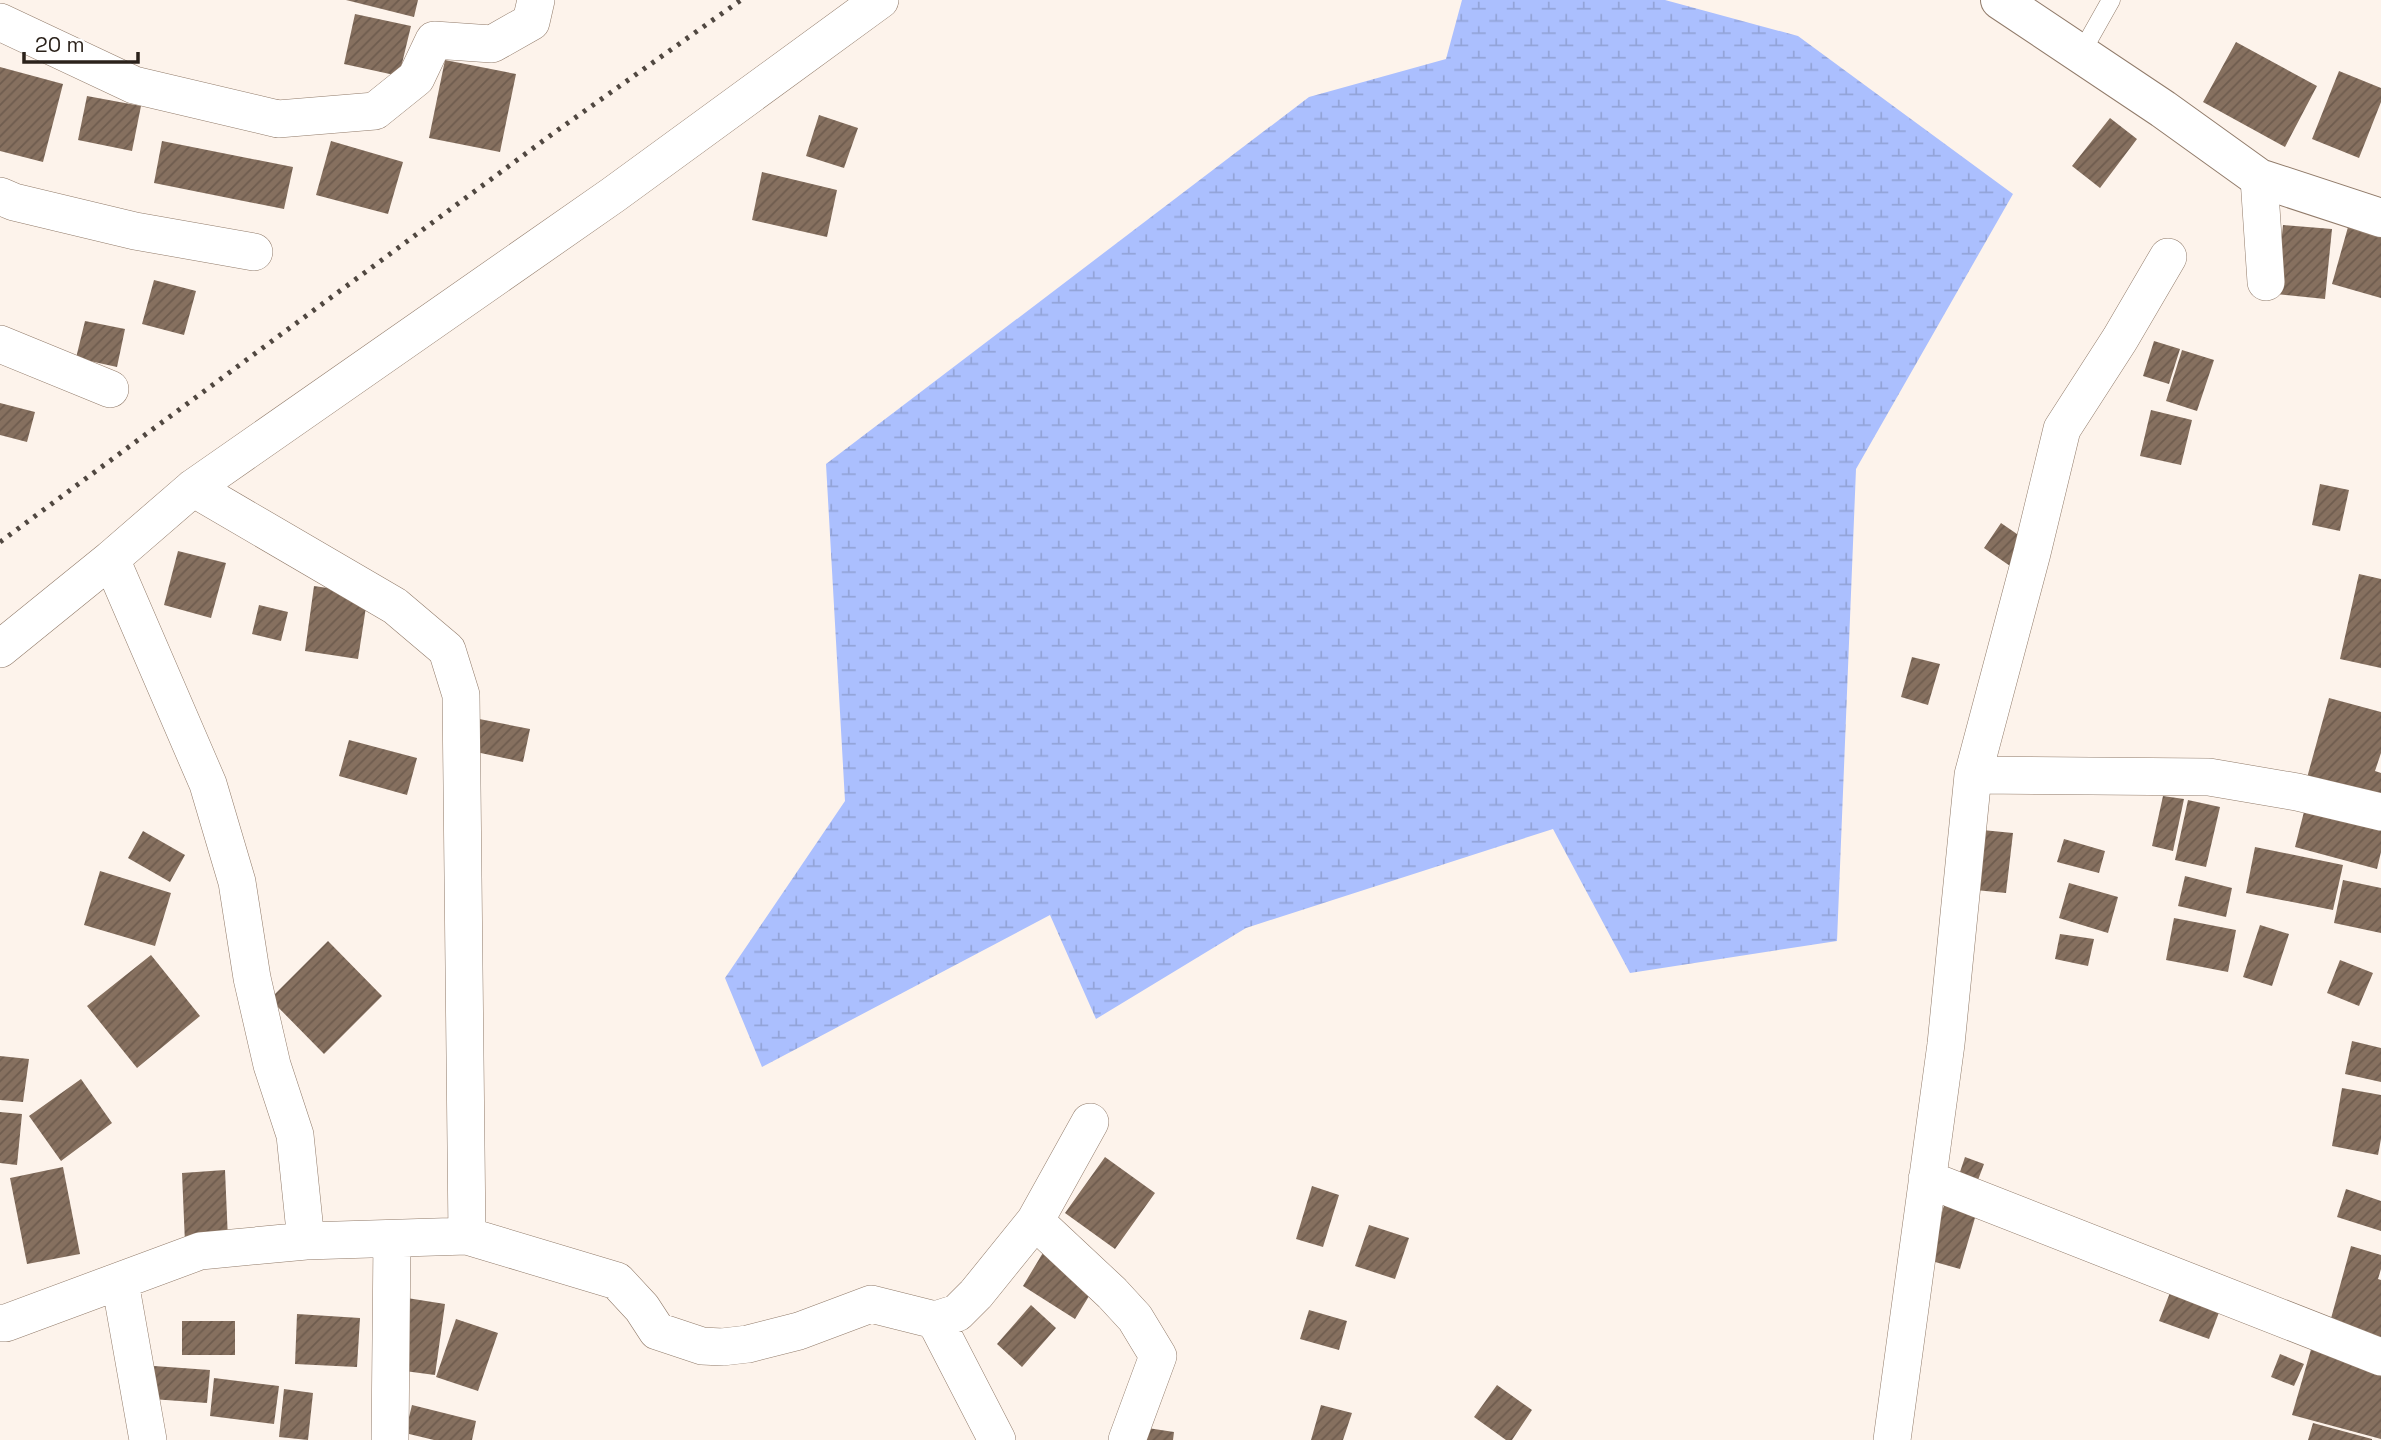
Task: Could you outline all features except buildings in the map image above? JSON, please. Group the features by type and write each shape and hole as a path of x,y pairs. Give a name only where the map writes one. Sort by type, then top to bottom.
{"street":[{"path":"0,22 134,85 278,119 375,111 416,78 434,40 492,44 531,22 536,0"},
{"path":"0,649 193,488 613,195 880,0"},
{"path":"2000,0 2163,109 2259,178 2381,218"},
{"path":"2259,178 2266,282"},
{"path":"0,196 14,202 135,231 254,253"},
{"path":"1892,1440 1946,1044 1973,775 2029,566 2062,429 2120,339 2168,257"},
{"path":"0,344 110,389"},
{"path":"193,488 395,606 447,650 461,695 467,1236"},
{"path":"111,559 208,784 237,882 252,978 272,1065 295,1135 306,1241"},
{"path":"1973,775 2209,777 2297,792 2381,811"},
{"path":"0,1323 200,1251 306,1241 467,1236 617,1282 642,1308 657,1331 702,1346 735,1345 799,1331 871,1304 935,1320 957,1313 976,1294 1035,1221 1090,1122"},
{"path":"1927,1180 2381,1357"},
{"path":"1035,1221 1120,1301 1135,1318 1157,1356 1127,1440"},
{"path":"390,1440 392,1240"},
{"path":"120,1282 148,1440"},
{"path":"935,1320 998,1440"}],"lane":[{"path":"2080,55 2111,0"}],"green space":[{"path":"1462,0 1665,0 1798,36 2013,194 1856,469 1837,941 1630,973 1553,829 1246,928 1096,1019 1050,915 762,1067 725,978 845,801 826,464 1309,97 1446,59"}],"railway":[{"path":"0,542 555,132 741,0"}]}
